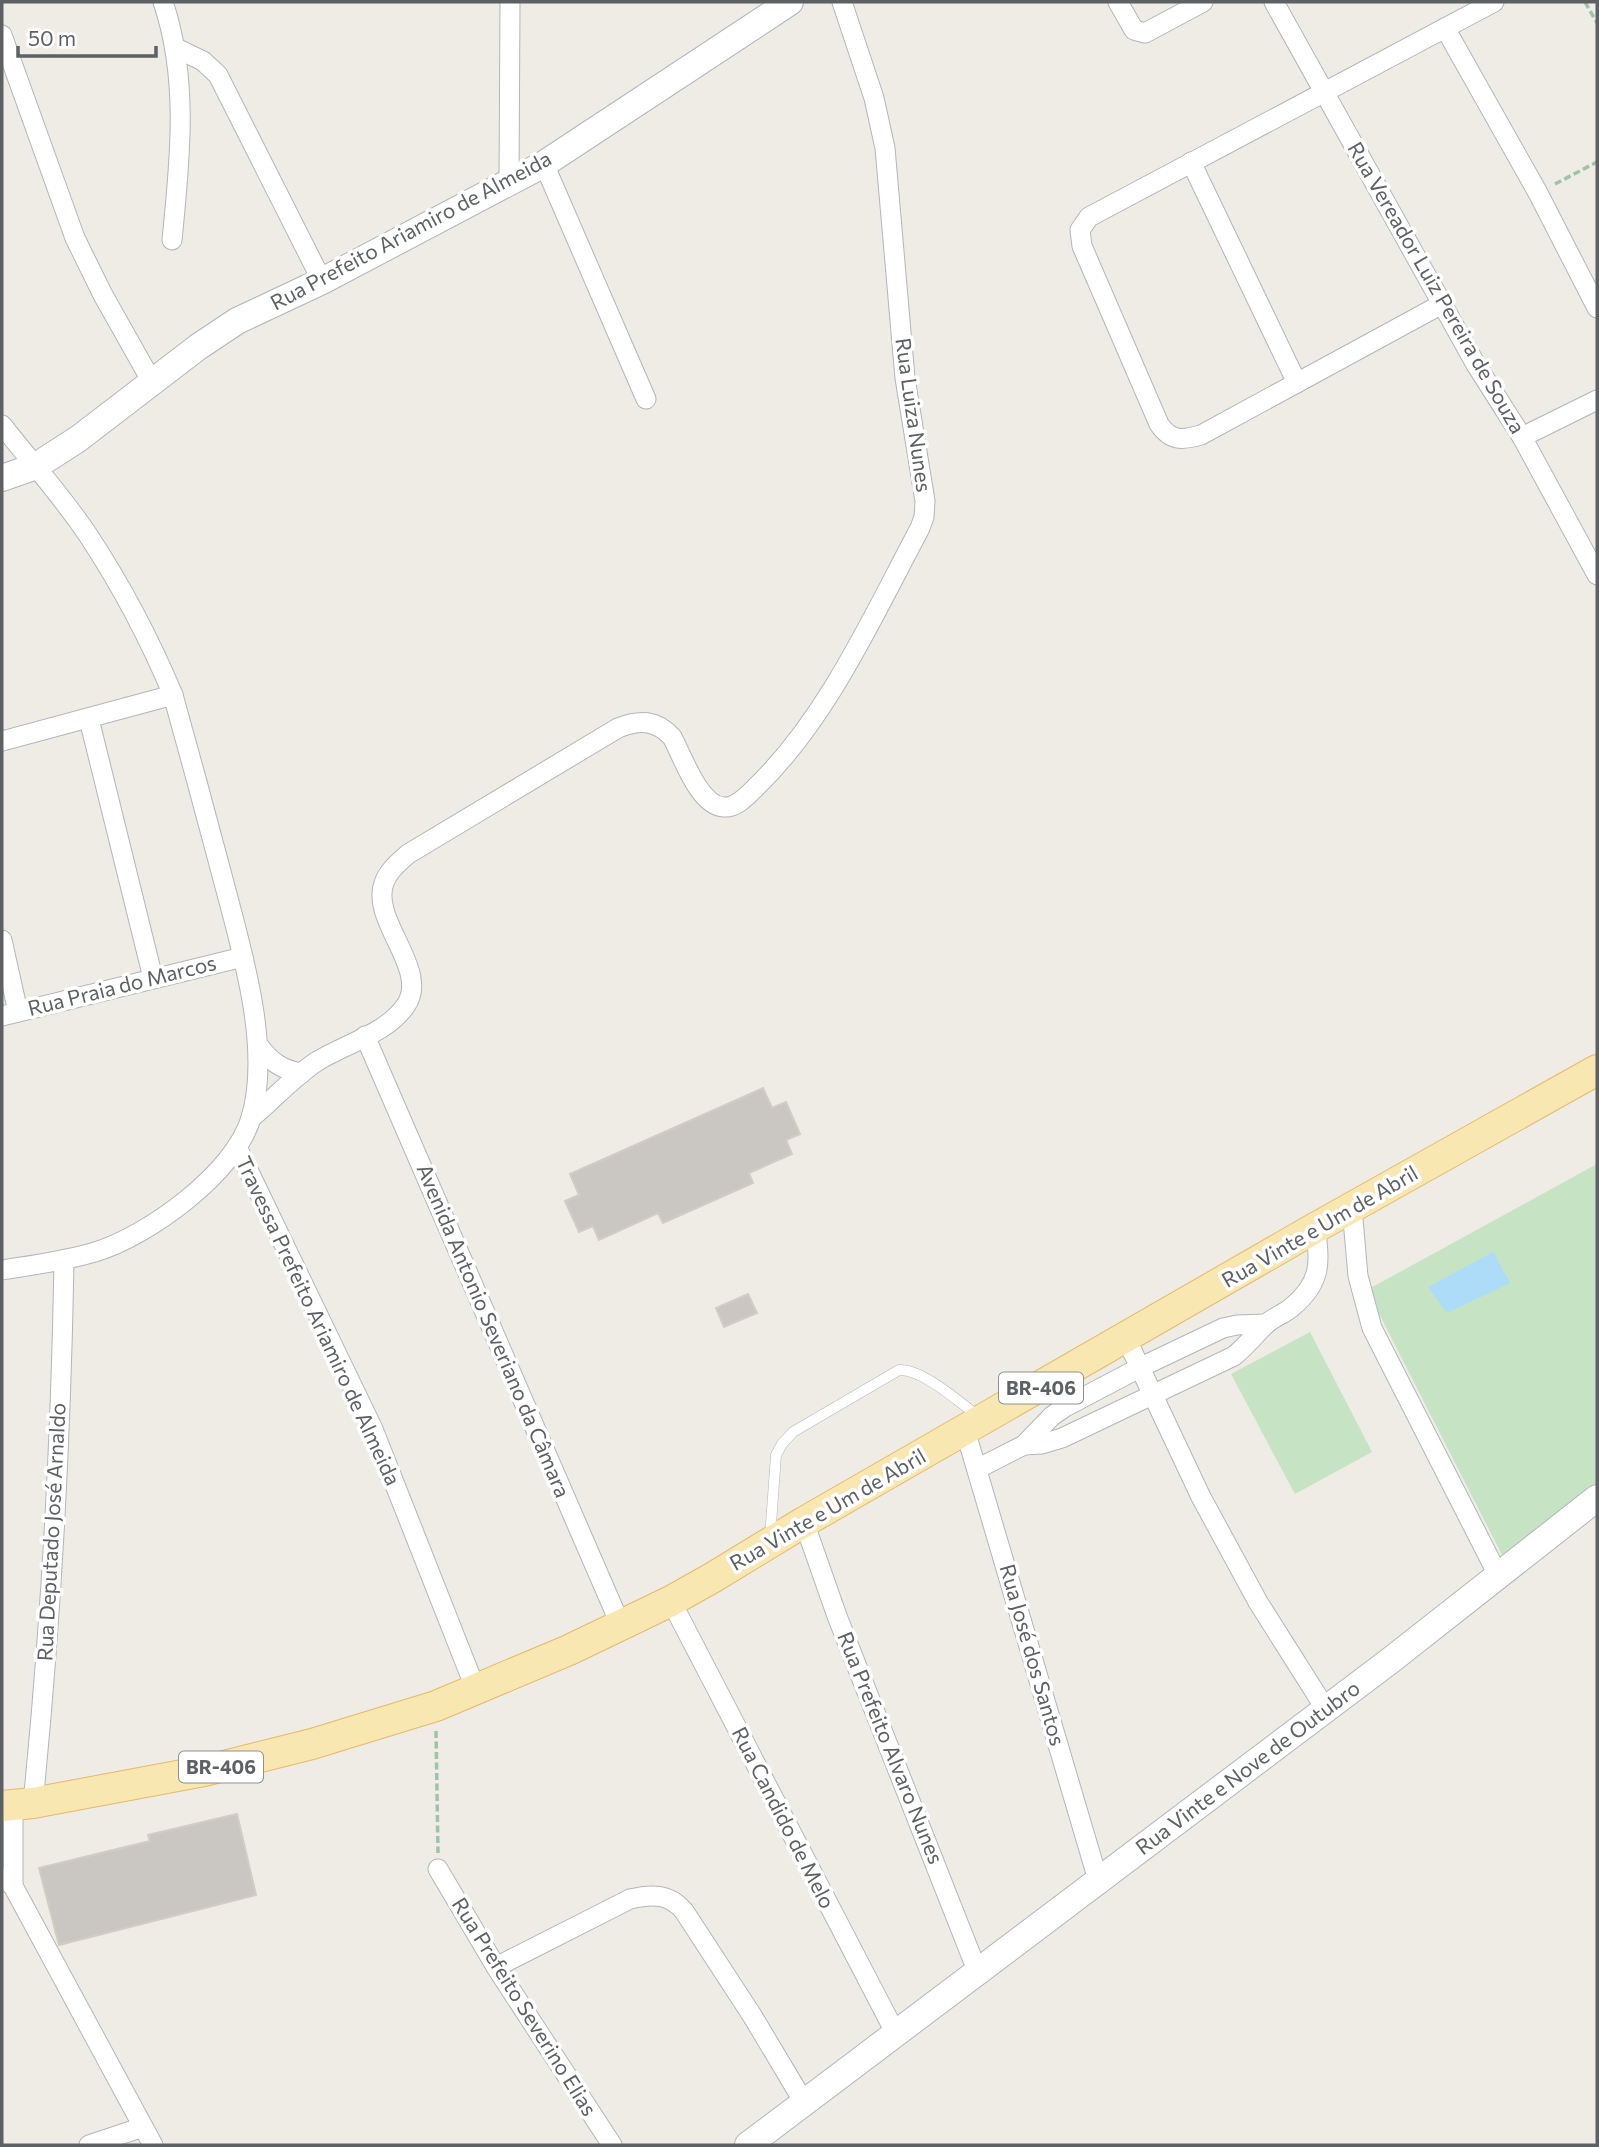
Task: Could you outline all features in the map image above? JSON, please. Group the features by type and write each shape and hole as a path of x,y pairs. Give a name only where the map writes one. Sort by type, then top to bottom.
{"main road":[{"name":"Rua Vinte e Um de Abril","path":"16,1805 204,1771 312,1744 436,1706 621,1626 671,1601 1315,1228 1597,1070"}],"street":[{"path":"163,2 173,31 179,80 172,240"},
{"path":"509,182 510,2"},
{"name":"Rua Prefeito Ariamiro de Almeida","path":"2,478 36,467 78,439 198,347 237,321 322,281 544,164 790,2"},
{"name":"Rua Luiza Nunes","path":"365,1036 389,1022 406,1006 411,995 408,969 383,898 384,884 397,864 408,854 618,728 634,722 648,722 659,726 672,737 702,795 722,808 739,802 773,771 820,707 857,647 920,528 926,508 905,378 885,148 874,98 842,2"},
{"path":"1118,2 1130,24 1139,32 1151,30 1203,2"},
{"name":"Rua Vereador Luiz Pereira de Souza","path":"1274,2 1597,575"},
{"path":"1442,304 1201,435 1178,439 1172,437 1159,424 1082,246 1081,226 1089,217 1494,2"},
{"path":"1445,28 1538,193 1597,308"},
{"path":"2,35 75,238 103,295 152,382"},
{"path":"176,48 203,61 218,75 322,281"},
{"path":"1191,162 1297,383"},
{"path":"544,164 646,398"},
{"path":"1522,438 1597,400"},
{"name":"Travessa Prefeito Ariamiro de Almeida","path":"2,425 87,533 157,657 173,695 243,957 259,1046 251,1118 237,1147 209,1180 172,1211 128,1239 96,1252 64,1260 2,1270"},
{"path":"2,741 173,695"},
{"path":"89,719 153,978"},
{"path":"2,940 10,1014"},
{"name":"Rua Praia do Marcos","path":"10,1014 243,957"},
{"path":"251,1118 302,1073 338,1049 365,1036"},
{"name":"Avenida Antonio Severiano da Câmara","path":"365,1036 621,1626"},
{"path":"259,1046 267,1057 281,1068 302,1073"},
{"name":"Travessa Prefeito Ariamiro de Almeida","path":"237,1147 373,1429 476,1690"},
{"path":"1352,1208 1358,1276 1372,1328 1499,1577"},
{"path":"1024,1445 1042,1444 1062,1438 1234,1356 1257,1336 1266,1324 1294,1306 1314,1280 1320,1257 1315,1228"},
{"name":"Rua Deputado José Arnaldo","path":"7,1882 16,1805 50,1585 64,1260"},
{"path":"977,1469 1024,1445 1052,1416 1065,1407 1139,1368 1223,1328 1266,1324"},
{"path":"1126,1338 1201,1497 1258,1602 1325,1708"},
{"name":"Rua José dos Santos","path":"975,1425 977,1469 1098,1880"},
{"name":"Rua Vinte e Nove de Outubro","path":"748,2145 1227,1785 1499,1577 1597,1497"},
{"name":"Rua Prefeito Alvaro Nunes","path":"804,1522 837,1616 978,1973"},
{"name":"Rua Candido de Melo","path":"671,1601 896,2034"},
{"name":"Rua Prefeito Severino Elias","path":"438,1869 496,1967 612,2145"},
{"path":"7,1882 153,2145"},
{"path":"496,1967 629,1899 646,1895 663,1896 684,1911 753,2017 805,2104"},
{"path":"89,2145 143,2127"}],"lane":[{"path":"769,1543 776,1455 782,1444 793,1432 899,1370 912,1371 922,1376 975,1425"}],"path":[{"path":"1585,2 1597,23"},
{"path":"1538,193 1597,162"},
{"path":"436,1706 438,1869"}],"green space":[{"path":"1597,1164 1597,1485 1502,1555 1367,1290"},
{"path":"1310,1332 1372,1452 1295,1494 1231,1374"}],"water":[{"path":"1493,1252 1510,1283 1447,1313 1428,1287"}],"building":[{"path":"763,1088 772,1108 786,1102 800,1134 786,1140 792,1154 749,1173 753,1183 663,1223 658,1213 599,1240 593,1226 579,1232 565,1201 579,1195 570,1174"},
{"path":"748,1294 757,1313 724,1327 716,1308"},
{"path":"237,1814 256,1895 59,1945 39,1868 150,1841 148,1835"}]}
